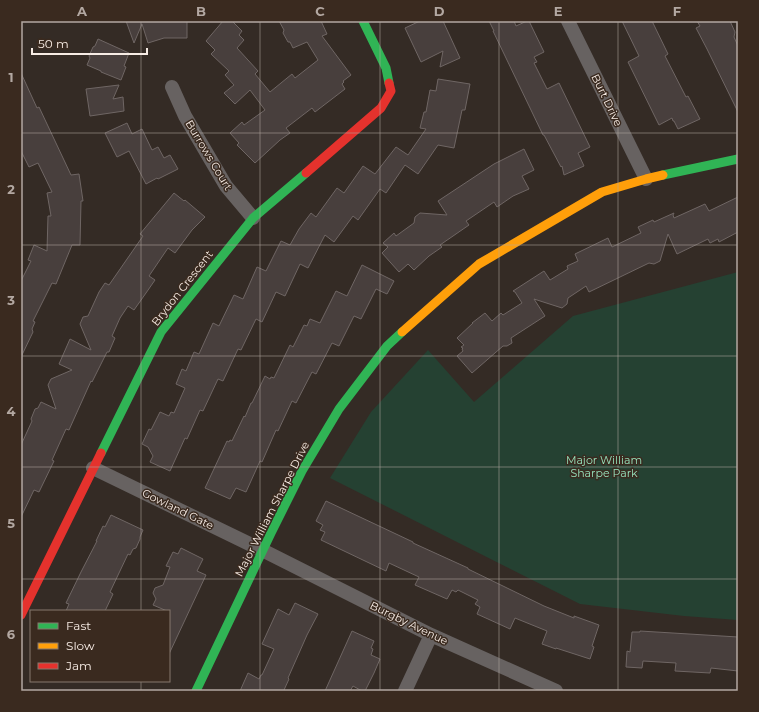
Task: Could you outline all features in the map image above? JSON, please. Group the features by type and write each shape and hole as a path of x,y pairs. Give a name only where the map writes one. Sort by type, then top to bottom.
{"street":[{"name":"Brydon Crescent","path":"21,615 161,332 253,218 381,108 391,91 386,68 363,21"},
{"name":"Burt Drive","path":"568,21 646,179"},
{"name":"Burrows Court","path":"172,87 185,116 226,186 253,218"},
{"name":"Major William Sharpe Drive","path":"196,691 302,471 339,409 387,346 479,264 602,192 646,179 738,159"},
{"name":"Gowland Gate","path":"93,468 264,551"},
{"name":"Burgby Avenue","path":"264,551 432,635 556,691"},
{"path":"405,691 432,635"}],"green space":[{"name":"Major William Sharpe Park","path":"738,272 738,620 684,616 580,604 330,478 371,412 428,350 474,402 573,316"}],"building":[{"path":"126,21 187,21 187,38 164,38 148,43 142,24 134,43"},
{"path":"223,21 232,21 242,31 239,35 244,40 237,48 258,71 255,74 270,92 292,74 295,78 318,60 307,42 293,48 283,33 284,30 279,21 321,21 327,34 322,36 351,75 343,81 344,82 342,84 345,89 315,112 312,108 286,128 290,133 255,163 237,145 239,143 230,133 242,122 244,125 265,110 250,90 235,104 224,93 234,85 225,75 229,71 211,54 215,50 206,41"},
{"path":"420,21 443,21 460,58 440,67 443,51 421,62 405,28"},
{"path":"489,21 514,21 516,26 529,21 544,52 534,57 537,62 534,63 547,89 559,83 590,147 578,153 584,166 564,175 562,166 561,167 543,135"},
{"path":"622,21 652,21 668,54 665,56 686,97 688,96 700,119 678,129 672,118 659,125 628,62 639,56"},
{"path":"697,21 730,21 735,32 734,37 738,46 738,112 696,28 700,26"},
{"path":"98,39 129,53 121,80 87,65 90,58 89,56"},
{"path":"21,73 71,175 79,174 83,201 81,201 80,245 72,245 56,284 52,283 33,321 35,322 32,329 33,332 21,357 21,281 31,261 28,260 34,245 47,251 48,216 51,216 47,193 52,192 38,163 29,167 21,151"},
{"path":"438,79 470,84 465,110 462,110 454,148 438,145 418,174 405,165 386,193 380,189 358,220 353,216 334,242 325,235 308,268 300,264 285,296 276,292 262,322 256,319 241,350 238,349 223,381 218,379 203,411 200,410 170,471 150,462 153,456 148,447 142,444 149,429 151,430 160,412 169,416 171,412 174,413 185,388 176,384 182,369 186,371 194,352 199,354 213,323 219,326 234,295 243,299 257,267 266,271 281,241 290,245 299,229 311,213 316,217 337,188 344,193 363,166 375,174 396,147 408,155 426,129 420,128 424,112 426,112 430,90 436,91"},
{"path":"119,85 113,99 123,97 124,111 90,116 86,89"},
{"path":"127,123 132,134 142,129 152,150 158,147 164,158 170,155 178,169 146,184 129,151 117,157 105,133"},
{"path":"524,149 534,170 522,176 529,189 513,196 497,207 494,202 466,221 469,225 440,245 442,247 429,256 414,270 408,264 399,272 382,253 388,247 383,243 394,233 396,236 414,223 415,217 420,213 447,215 438,201 494,164"},
{"path":"174,193 205,217 192,230 175,253 168,248 149,276 155,280 134,310 128,306 120,318 112,336 115,338 109,352 107,352 92,382 91,381 69,430 66,429 52,460 54,461 39,492 34,490 21,517 21,445 32,421 31,419 35,409 38,408 41,402 56,409 48,385 51,379 72,370 59,364 70,339 91,350 80,324 83,317 88,316 99,292 105,283 109,285 143,236 140,234"},
{"path":"738,197 738,232 719,242 718,239 710,243 708,239 677,254 668,234 660,261 654,264 649,263 589,292 586,286 568,298 567,304 562,308 534,299 545,316 511,338 512,343 507,346 503,346 472,373 457,356 463,351 463,348 461,347 464,345 457,338 472,323 485,313 492,321 501,313 503,315 522,303 513,291 544,271 550,280 568,269 567,266 578,261 575,254 608,238 612,247 641,233 638,227 653,220 654,222 674,213 674,218 705,204 709,211"},
{"path":"362,265 394,281 387,294 376,289 361,319 354,316 339,346 332,343 316,374 312,372 296,403 292,401 278,431 276,430 262,462 260,461 246,492 236,488 230,499 205,488 227,441 232,441 265,376 270,379 271,377 274,378 290,345 293,347 304,325 307,326 310,319 320,323 336,291 347,296"},
{"path":"326,501 468,568 544,606 574,618 574,616 599,625 592,646 594,647 590,659 542,644 547,631 515,618 510,629 477,614 480,607 475,604 478,600 458,590 456,592 452,590 447,599 415,585 419,577 389,563 386,571 321,540 325,532 320,530 323,525 316,521"},
{"path":"111,515 143,530 136,548 133,549 130,555 128,554 110,592 113,594 105,610 66,610 69,604 66,603 103,526 105,527"},
{"path":"181,548 203,559 197,571 206,575 170,652 170,610 165,610 153,605 156,599 153,593 155,588 163,585 170,567 166,566 173,552 178,554"},
{"path":"295,603 318,614 288,678 289,679 284,690 286,691 240,691 248,673 259,679 262,675 274,649 262,644 278,609 289,615"},
{"path":"352,631 374,641 371,648 373,649 371,655 380,659 374,673 365,691 353,686 350,691 325,691"},
{"path":"640,631 738,637 738,671 711,668 710,673 675,671 676,663 643,661 642,668 626,667 627,651 630,652 632,632"}],"traffic: fast":[{"path":"363,21 386,68 389,83"},
{"path":"663,175 738,159"},
{"path":"101,453 161,332 253,218 306,173"},
{"path":"196,691 302,471 339,409 387,346 402,332"}],"traffic: slow":[{"path":"402,332 479,264 602,192 663,175"}],"traffic: jam":[{"path":"306,173 381,108 391,91 389,83"},
{"path":"21,615 101,453"}]}
